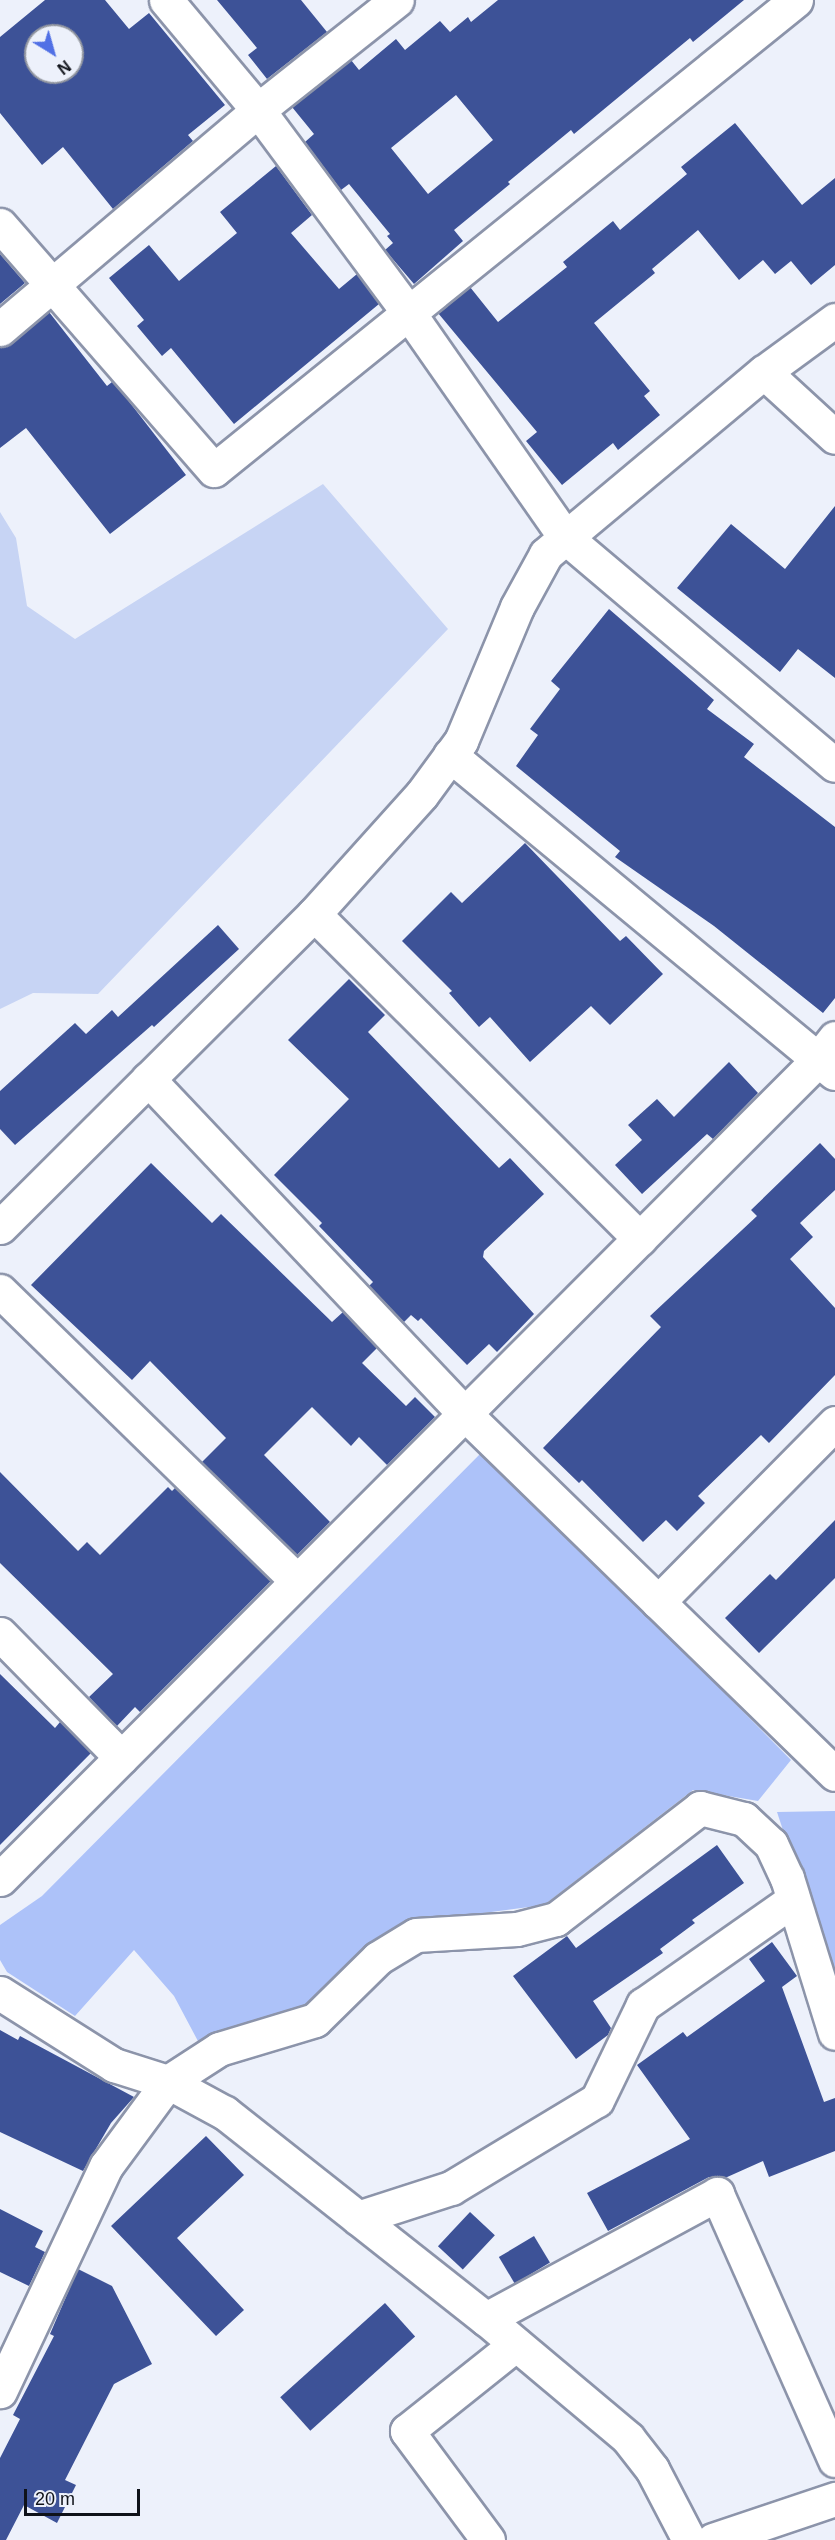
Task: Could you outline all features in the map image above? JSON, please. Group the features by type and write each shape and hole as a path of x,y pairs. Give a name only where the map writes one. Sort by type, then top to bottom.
{"street":[{"path":"166,0 258,110 408,312 565,537 835,765"},
{"path":"0,329 258,110 397,0"},
{"path":"0,225 50,286 214,471 796,0"},
{"path":"0,1227 314,914 422,794 461,741 517,607 546,554 765,372 835,320"},
{"path":"765,372 835,437"},
{"path":"0,1879 640,1239 829,1058 450,755"},
{"path":"314,914 640,1239"},
{"path":"148,1079 465,1414 835,1774"},
{"path":"0,1291 297,1581"},
{"path":"658,1602 835,1423"},
{"path":"0,1634 122,1757"},
{"path":"0,2391 106,2166 168,2082 219,2049 315,2020 378,1959 416,1935 517,1929 556,1919 700,1808 744,1819 771,1844 793,1900 835,2033"},
{"path":"358,2218 451,2188 597,2100 643,2005 793,1900"},
{"path":"0,1993 114,2065 168,2082 225,2113 486,2319 628,2438 652,2469 689,2540"},
{"path":"486,2319 717,2194 835,2460"},
{"path":"488,2540 407,2431 516,2344"},
{"path":"713,2540 835,2499"}],"shaded area":[{"path":"323,484 448,629 98,994 33,993 0,1009 0,512 16,538 27,606 75,639"},
{"path":"484,1450 791,1760 758,1801 693,1790 544,1905 416,1922 310,2011 199,2043 174,1996 134,1950 75,2016 7,1972 0,1960 0,1925 42,1896"},
{"path":"835,1811 835,1988 777,1812"}],"building":[{"path":"45,0 105,0 129,29 149,13 225,105 188,135 193,141 113,209 63,147 42,165 0,113 0,37"},
{"path":"217,0 301,0 327,32 267,79 248,55 257,48"},
{"path":"498,0 744,0 693,42 690,38 574,134 571,130 508,182 510,184 454,230 463,241 414,284 385,250 393,243 387,236 390,234 349,184 341,190 305,142 314,134 292,107 351,60 359,70 396,39 405,50 440,21 450,32 468,17 471,22","holes":["456,95 493,140 428,194 391,148"]},
{"path":"735,123 802,205 835,178 835,265 811,285 791,261 775,274 763,260 739,280 698,230 652,269 655,273 594,323 650,391 644,396 660,415 618,450 613,443 562,485 526,441 537,432 438,313 470,287 498,322 567,267 563,262 613,221 620,230 687,174 681,167"},
{"path":"276,166 312,215 291,233 339,289 357,274 379,304 234,424 171,348 162,356 137,326 144,320 109,278 149,245 179,281 237,233 220,212"},
{"path":"0,254 25,283 0,304"},
{"path":"49,312 107,386 112,382 124,395 186,475 110,534 26,428 0,448 0,347 12,343"},
{"path":"835,506 835,678 798,649 780,672 677,588 731,524 785,569"},
{"path":"609,609 714,700 707,709 754,744 744,757 835,827 835,998 823,1013 714,926 615,857 620,851 516,766 538,735 530,729 560,689 551,681"},
{"path":"525,843 620,941 626,936 663,974 610,1025 591,1006 530,1062 490,1017 479,1027 449,993 452,991 402,941 451,892 462,903"},
{"path":"218,925 239,949 154,1027 152,1025 15,1145 0,1129 0,1091 75,1023 86,1034 112,1010 118,1017"},
{"path":"349,979 385,1015 368,1032 499,1168 510,1158 544,1194 484,1251 483,1257 534,1314 497,1352 489,1344 467,1365 421,1318 418,1321 411,1315 404,1322 369,1286 373,1282 319,1226 322,1223 274,1175 349,1099 288,1040"},
{"path":"729,1062 758,1093 713,1139 707,1134 642,1194 615,1165 642,1140 628,1125 657,1099 674,1117"},
{"path":"820,1143 835,1159 835,1190 800,1223 813,1237 790,1259 835,1308 835,1375 769,1443 761,1435 698,1496 705,1503 677,1531 666,1520 643,1542 582,1480 579,1483 543,1448 661,1327 650,1316 757,1216 751,1210"},
{"path":"151,1163 212,1223 221,1214 332,1322 343,1312 377,1348 362,1363 406,1406 415,1397 435,1417 387,1465 359,1437 351,1446 312,1407 264,1455 330,1522 297,1555 202,1462 226,1438 150,1361 132,1380 31,1285"},
{"path":"0,1472 78,1551 87,1542 100,1555 168,1487 172,1491 175,1488 271,1581 140,1712 135,1707 117,1726 89,1697 113,1674 0,1563"},
{"path":"835,1520 835,1578 759,1653 725,1618 770,1574 776,1580"},
{"path":"0,1674 55,1728 60,1722 91,1753 0,1845"},
{"path":"717,1845 744,1883 692,1920 695,1923 660,1949 663,1953 593,2001 611,2028 608,2035 576,2059 513,1976 567,1936 576,1948"},
{"path":"772,1942 797,1976 782,1987 824,2102 835,2098 835,2151 769,2177 763,2161 725,2178 709,2177 608,2231 587,2193 690,2139 637,2065 683,2032 687,2037 765,1981 749,1959"},
{"path":"0,2030 18,2040 20,2036 134,2097 111,2123 83,2171 0,2132"},
{"path":"206,2136 244,2175 177,2238 244,2310 216,2336 111,2226"},
{"path":"0,2209 43,2231 35,2247 45,2252 29,2286 0,2272"},
{"path":"470,2212 495,2235 463,2270 438,2246"},
{"path":"534,2236 550,2263 515,2284 499,2257"},
{"path":"78,2269 112,2286 152,2364 114,2384 65,2480 76,2485 57,2523 24,2505 6,2540 0,2540 0,2458 20,2419 13,2415 54,2336 50,2334"},
{"path":"385,2303 415,2336 310,2431 280,2397"}]}
